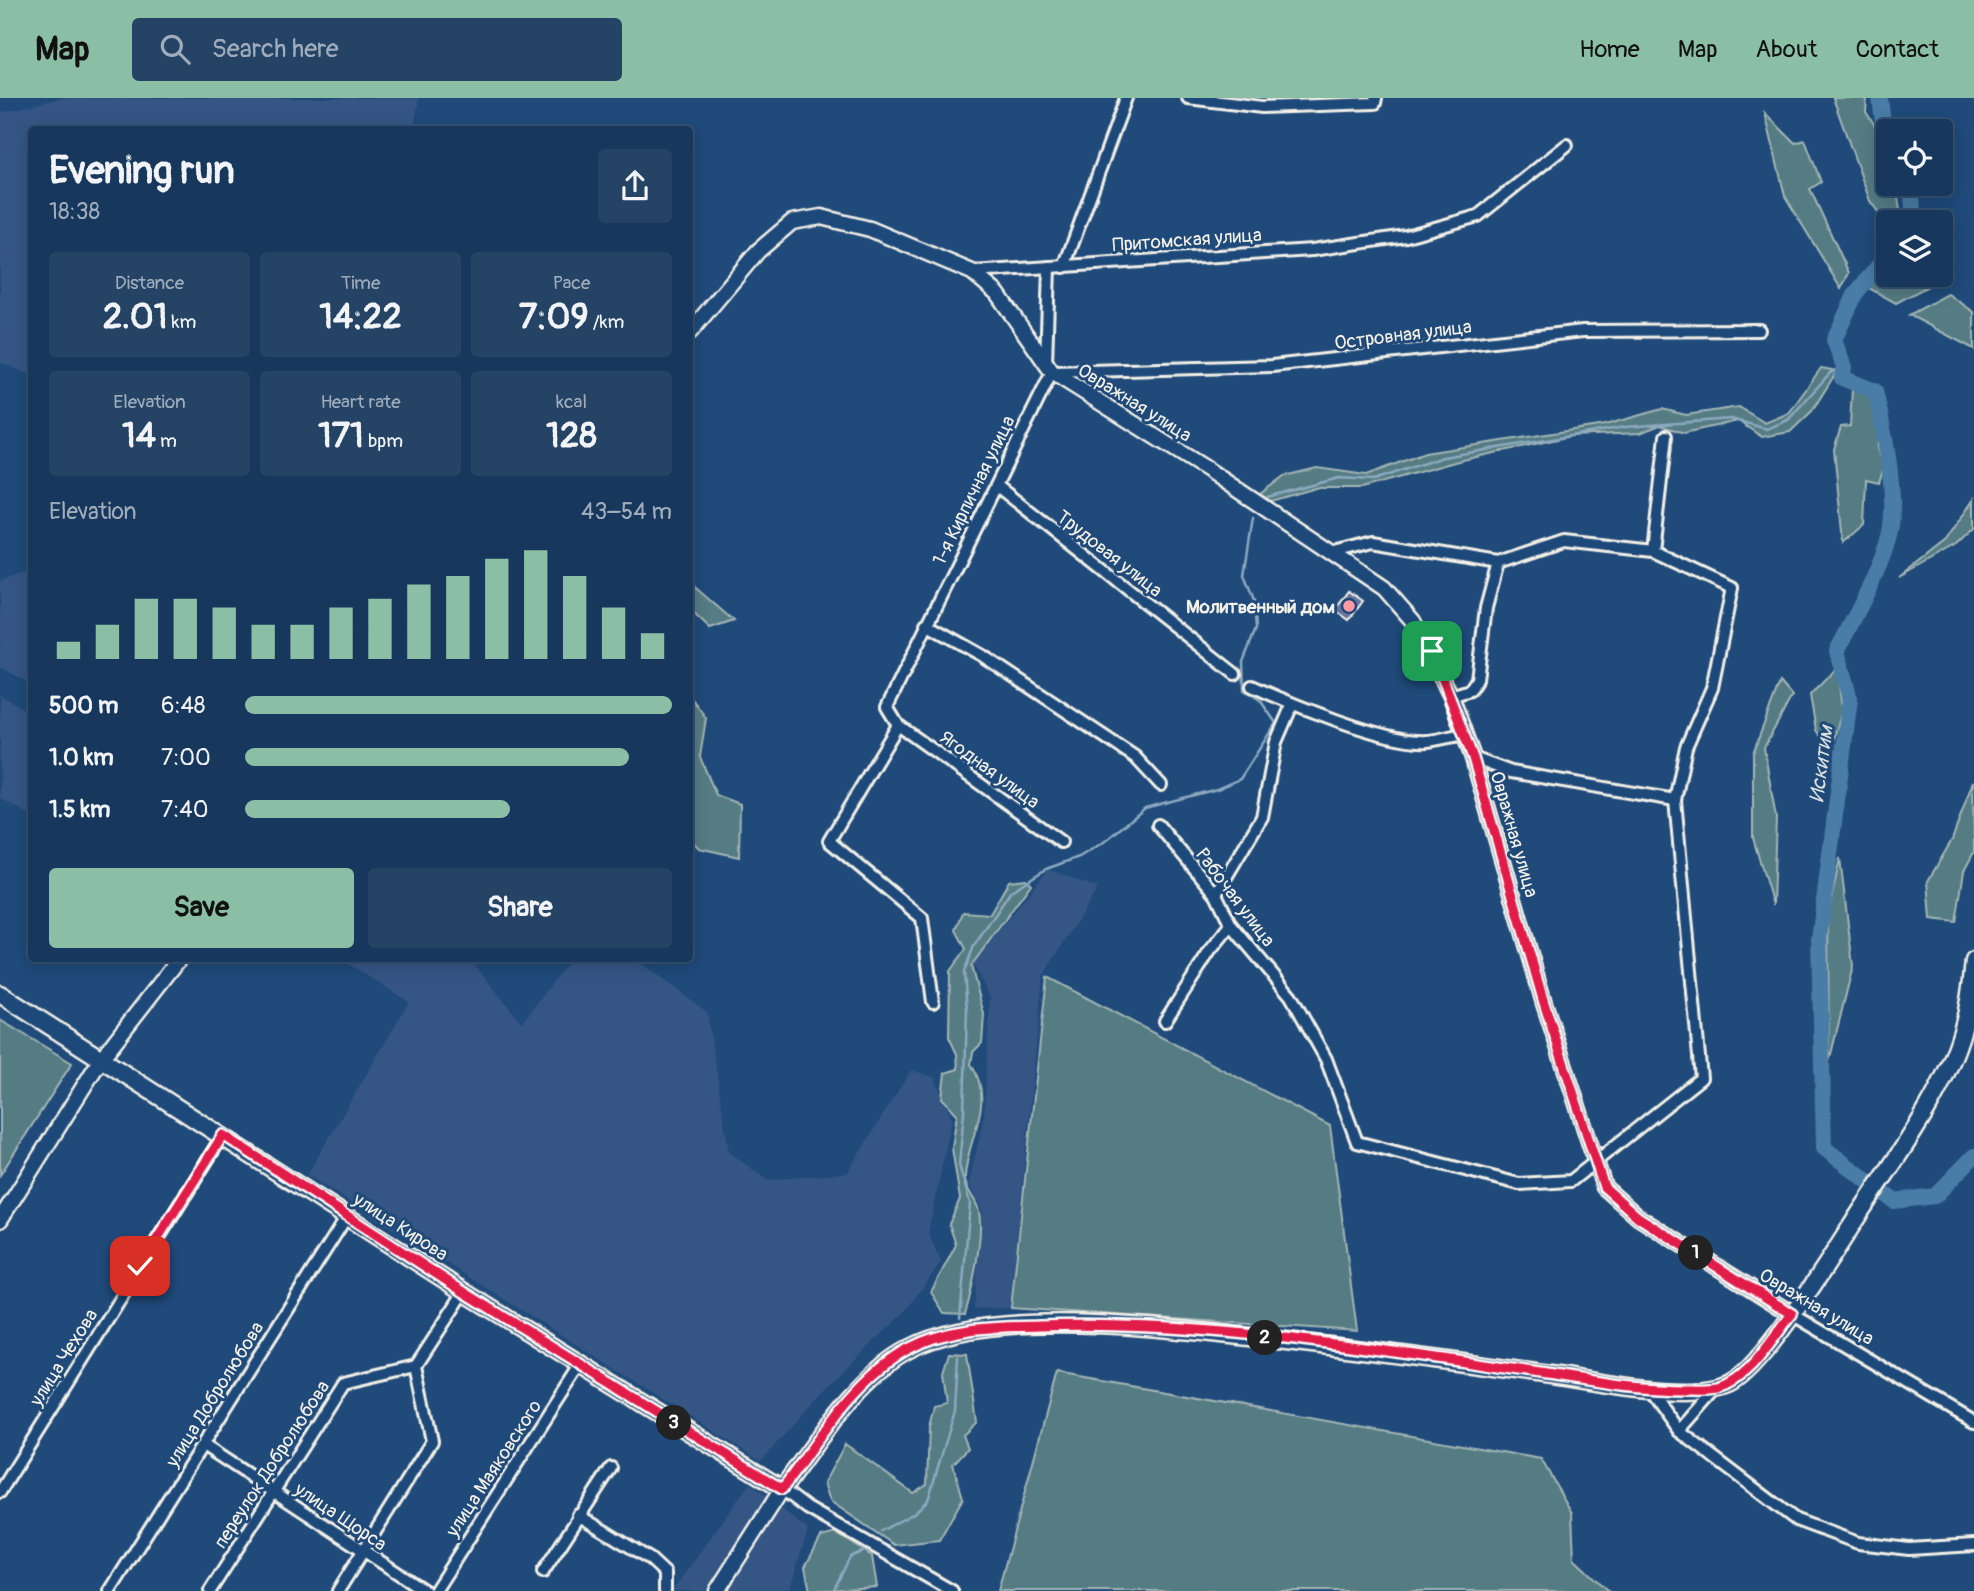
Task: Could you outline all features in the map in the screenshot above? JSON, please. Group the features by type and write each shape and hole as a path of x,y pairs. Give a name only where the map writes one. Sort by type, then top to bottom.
{"main road":[{"path":"782,1489 854,1395 891,1360 910,1348 967,1329 1077,1324 1161,1328 1360,1348 1649,1389 1716,1389 1734,1382 1748,1369 1792,1314 1908,1139 1940,1082 1962,1032 1974,961"},
{"name":"улица Кирова","path":"0,994 464,1292 782,1489"}],"street":[{"path":"1064,267 1126,98"},
{"path":"1188,98 1262,107 1375,103 1376,98"},
{"name":"Притомская улица","path":"693,328 758,251 792,222 821,217 870,229 972,272 1312,250 1406,236 1478,216 1567,145"},
{"name":"1-я Кирпичная улица","path":"898,725 887,706 997,486 1049,368 1049,267"},
{"name":"Овражная улица","path":"972,272 997,293 1049,368 1334,552 1384,588 1413,621 1451,696 1473,758 1544,1003 1604,1187 1618,1202 1792,1314 1974,1422"},
{"name":"Островная улица","path":"1049,368 1272,366 1583,331 1759,330"},
{"path":"1653,551 1666,436"},
{"name":"Трудовая улица","path":"997,486 1235,674"},
{"path":"1334,552 1374,542 1499,563 1563,541 1653,551 1732,589 1712,688 1686,747 1675,800 1701,1078 1595,1163"},
{"path":"1451,696 1470,690 1477,679 1486,608 1499,563"},
{"path":"926,624 983,656 1135,757 1161,785"},
{"path":"1252,686 1292,705 1387,735 1425,741 1464,734"},
{"path":"1216,894 1262,817 1276,741 1292,705"},
{"path":"898,725 829,841 922,918 933,1002"},
{"name":"Ягодная улица","path":"898,725 1061,842"},
{"path":"1473,758 1511,772 1675,800"},
{"name":"Рабочая улица","path":"1158,825 1216,894 1231,925 1291,996 1326,1059 1357,1142 1519,1184 1571,1181 1595,1163"},
{"path":"1165,1021 1210,951 1231,925"},
{"path":"0,1220 102,1059 177,962"},
{"name":"улица Чехова","path":"0,1492 223,1135"},
{"name":"улица Добролюбова","path":"110,1591 347,1216"},
{"path":"338,1591 432,1441 416,1366 464,1292"},
{"name":"улица Маяковского","path":"435,1591 581,1364"},
{"name":"переулок Добролюбова","path":"210,1591 343,1383 416,1366"},
{"path":"1649,1389 1679,1431 1796,1520 1858,1544 1909,1549 1974,1545"},
{"path":"1679,1431 1716,1389"},
{"name":"улица Щорса","path":"203,1445 425,1591"},
{"path":"544,1572 578,1515 611,1468"},
{"path":"717,1591 782,1489 807,1508 952,1591"},
{"path":"578,1515 650,1559 665,1573 665,1591"}],"shaded area":[{"path":"61,98 419,98 414,126 28,126 28,374 0,362 0,113"},
{"path":"28,571 28,682 0,667 0,581"},
{"path":"0,695 28,711 28,814 0,798"},
{"path":"1048,869 1098,888 1043,976 1010,1308 974,1309 982,1210 969,1184 984,1116 990,998 973,964"},
{"path":"345,962 472,962 522,1023 568,962 639,962 707,1012 729,1152 767,1180 847,1173 911,1070 934,1077 952,1119 928,1233 941,1262 905,1312 826,1388 761,1461 307,1175 409,1002"},
{"path":"750,1483 808,1530 789,1591 672,1591"}],"green space":[{"path":"1833,98 1867,98 1866,112 1876,127 1876,196 1898,196 1900,210 1877,210 1870,201"},
{"path":"1765,113 1795,143 1805,140 1821,182 1810,189 1849,273 1841,289 1785,196"},
{"path":"1876,276 1876,287 1926,287 1896,303 1867,287"},
{"path":"1948,294 1974,312 1974,349 1909,315"},
{"path":"1821,368 1837,371 1812,411 1790,432 1762,437 1738,421 1684,433 1660,425 1640,433 1571,436 1458,461 1362,488 1316,488 1271,501 1260,494 1284,476 1317,468 1366,475 1425,453 1605,425 1662,409 1686,415 1739,407 1765,423 1789,413"},
{"path":"1852,388 1871,396 1881,433 1877,449 1885,464 1879,482 1866,479 1864,525 1843,543 1834,449 1841,427 1850,426"},
{"path":"1974,499 1974,529 1956,546 1899,578 1945,542"},
{"path":"693,586 734,621 710,629 693,613"},
{"path":"1837,668 1842,710 1831,750 1816,730 1810,695"},
{"path":"1780,682 1792,696 1764,748 1776,818 1773,905 1753,838 1753,753"},
{"path":"693,700 706,718 700,757 716,795 740,804 739,857 699,848 693,842"},
{"path":"1973,781 1974,852 1964,871 1956,922 1931,919 1928,881 1952,840"},
{"path":"1840,858 1853,966 1829,1062 1828,915"},
{"path":"1026,879 1031,884 971,966 984,1014 982,1043 973,1052 971,1064 978,1079 981,1107 965,1179 978,1208 979,1245 965,1314 944,1313 931,1292 956,1245 949,1224 960,1199 952,1148 957,1114 942,1098 945,1073 958,1069 957,1054 949,1037 950,971 966,949 956,930 963,912 990,914 1009,881"},
{"path":"1047,977 1330,1126 1357,1331 1011,1308"},
{"path":"0,1020 72,1063 0,1175"},
{"path":"949,1353 967,1354 977,1422 963,1435 968,1448 953,1464 963,1498 939,1540 894,1545 830,1501 824,1483 845,1444 913,1493 927,1484 929,1427 934,1406 947,1403 943,1372"},
{"path":"1057,1373 1541,1459 1572,1513 1574,1559 1608,1591 998,1591"},
{"path":"836,1533 872,1556 877,1587 810,1591 805,1567 821,1537"}],"building":[{"name":"Молитвенный дом","path":"1349,591 1363,601 1349,620 1335,610"}],"waterway":[{"name":"Искитим","path":"1880,98 1883,119"},
{"name":"Искитим","path":"1912,196 1913,210"},
{"name":"Искитим","path":"1876,269 1856,293 1834,340 1844,367 1842,378 1875,391 1888,458 1892,511 1883,556 1837,651 1850,699 1819,939 1824,1148 1894,1201 1935,1196 1974,1156"},
{"path":"1267,497 1339,478 1373,480 1443,457 1625,427 1731,419 1767,429 1788,420 1830,373 1844,367"},
{"path":"960,1318 970,1203 959,1165 964,1112 967,1010 964,972 974,946 1011,891 1046,869 1079,857 1104,842 1145,808 1217,789 1240,779 1276,723 1260,700 1244,690 1243,662 1256,629 1254,601 1244,575 1253,518"},
{"path":"881,1531 914,1513 928,1500 955,1411 958,1356"},
{"path":"833,1591 850,1557 866,1550"}],"place":[{"name":"Молитвенный дом","path":"1349,606"}],"route":[{"path":"140,1266 223,1135 464,1292 782,1489 854,1395 891,1360 910,1348 942,1336 993,1326 1077,1324 1161,1328 1360,1348 1649,1389 1716,1389 1734,1382 1748,1369 1792,1314 1638,1217 1604,1187 1544,1003 1473,758 1432,651"}]}
